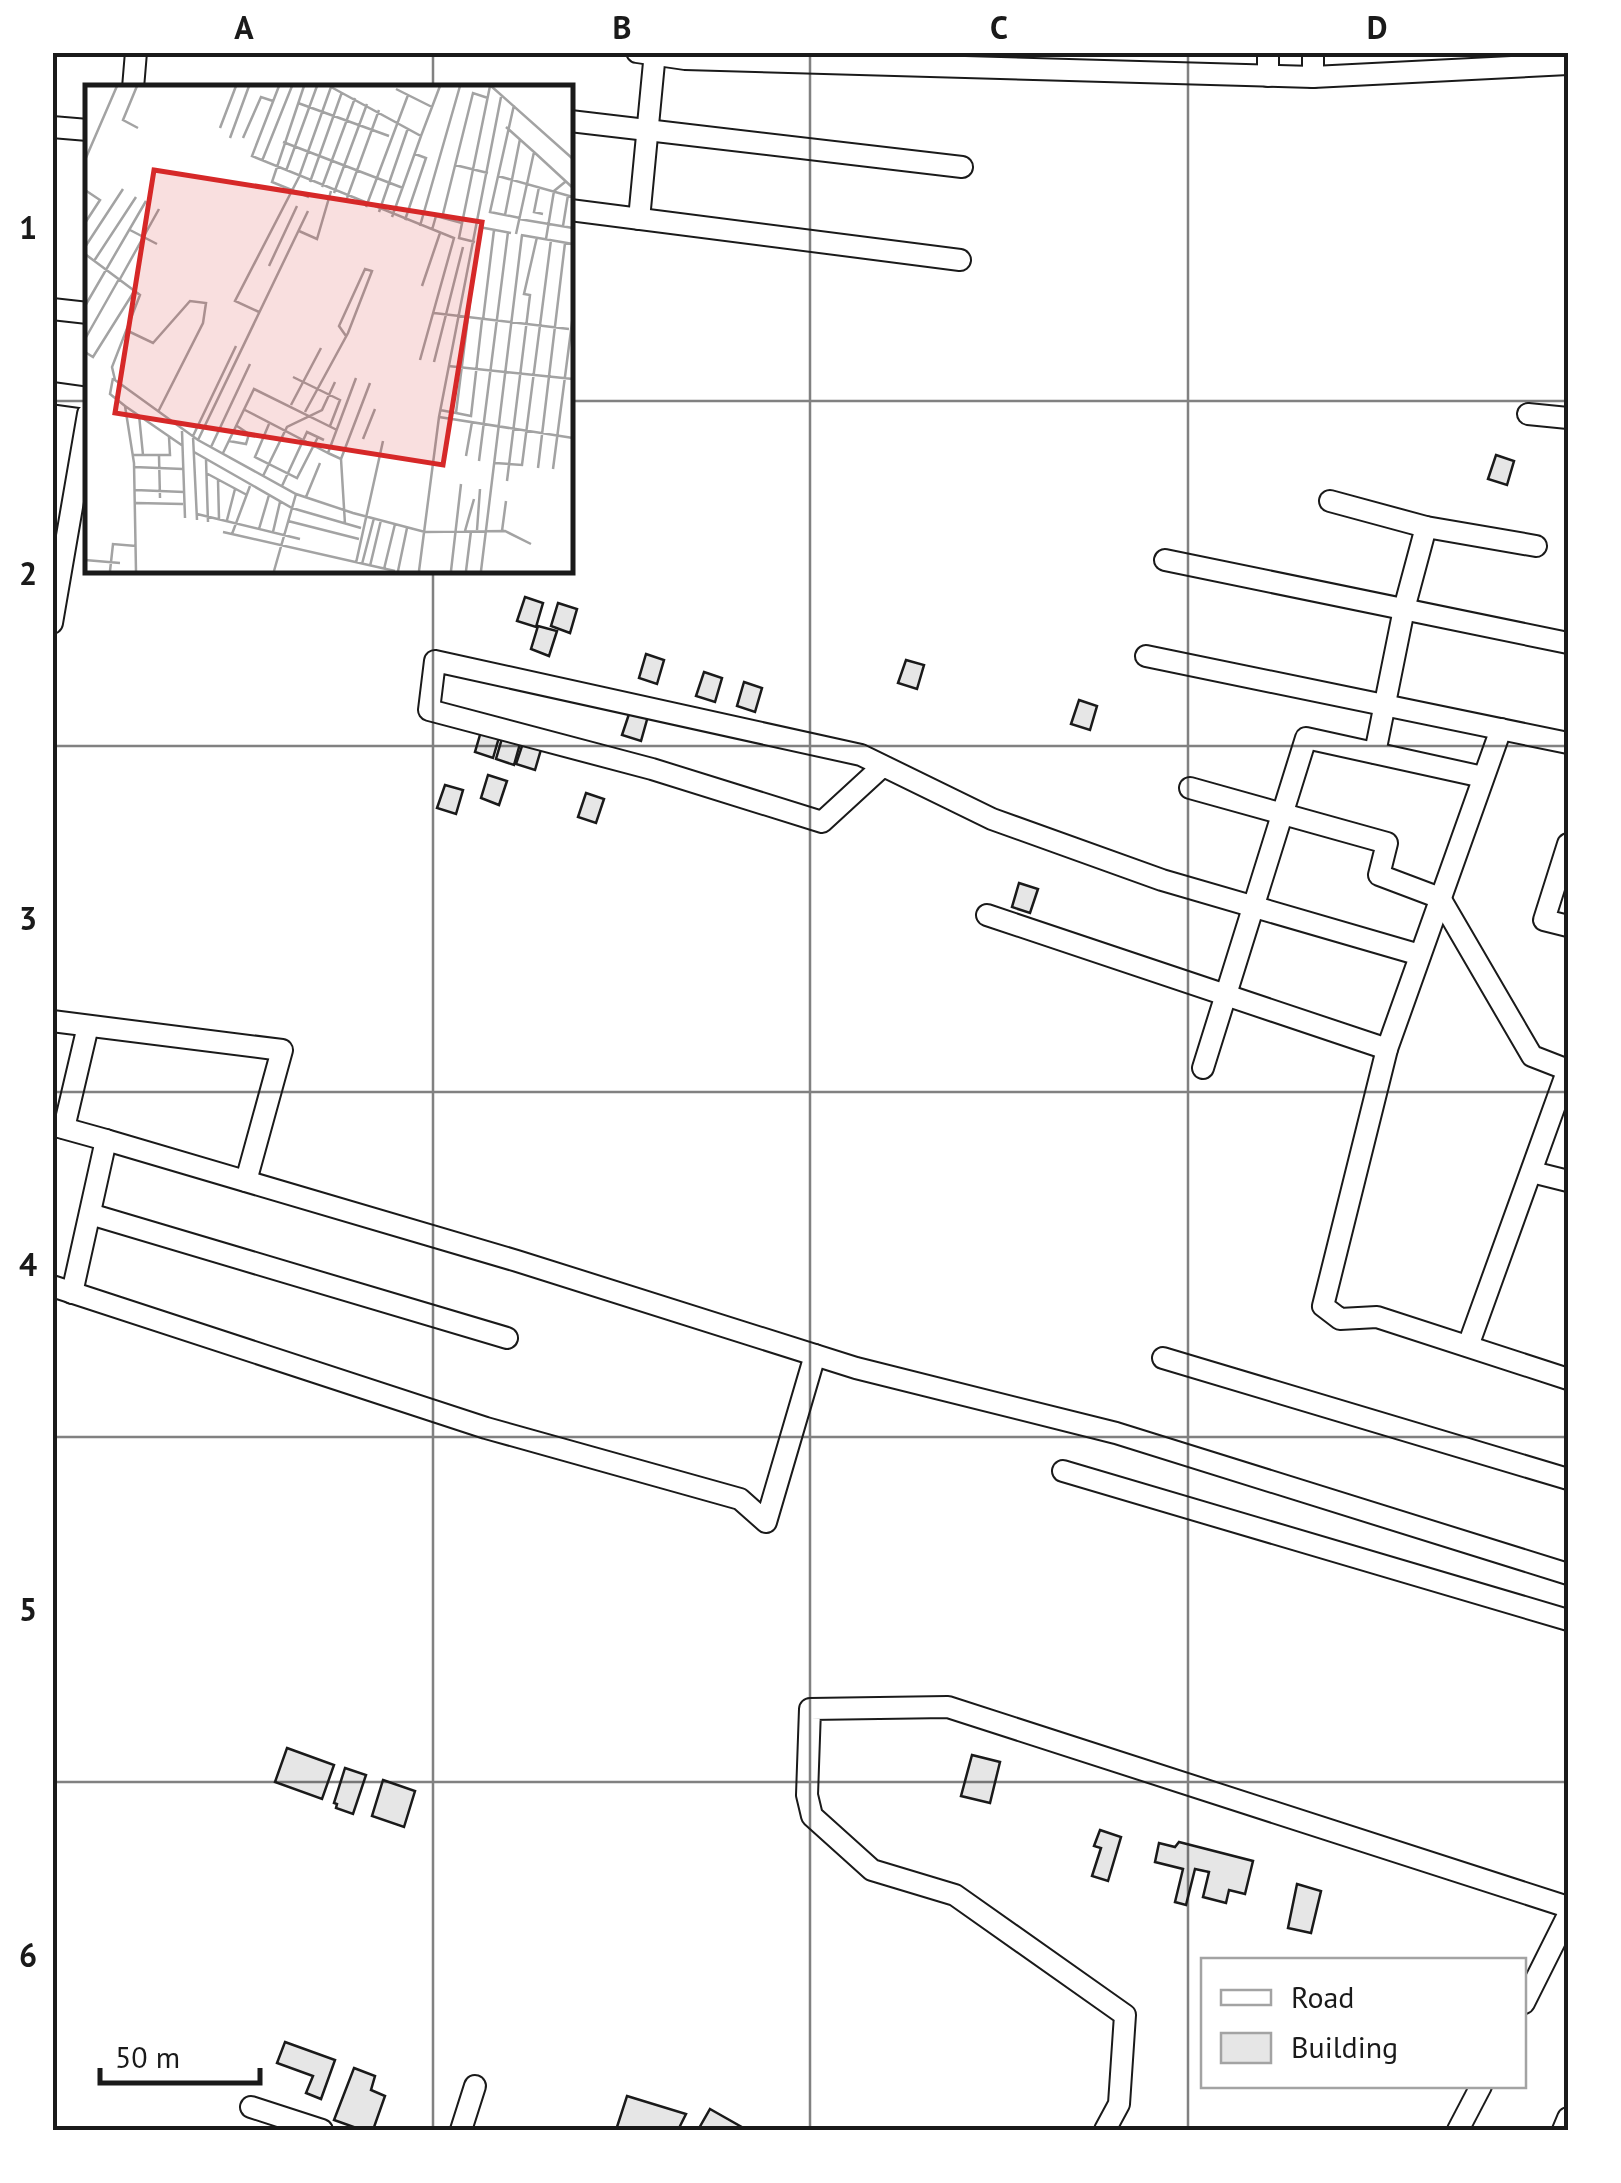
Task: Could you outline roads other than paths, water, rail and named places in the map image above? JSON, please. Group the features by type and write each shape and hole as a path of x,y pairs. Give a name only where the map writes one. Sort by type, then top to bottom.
{"street":[{"path":"133,85 136,52"},
{"path":"1268,52 1268,76"},
{"path":"1313,52 1313,77"},
{"path":"640,218 648,131 649,53 685,60 971,60 1313,77 1568,64"},
{"path":"572,121 962,167"},
{"path":"52,126 85,130"},
{"path":"572,210 960,260"},
{"path":"52,309 85,313"},
{"path":"52,393 85,398"},
{"path":"1528,414 1568,418"},
{"path":"52,623 63,499 85,424"},
{"path":"1330,501 1426,527 1536,546"},
{"path":"1376,753 1404,609 1426,527"},
{"path":"1165,560 1568,643"},
{"path":"1146,656 1568,743"},
{"path":"883,766 822,822 652,769 430,710 434,662 690,715 861,756 883,766 992,819 1162,880 1420,955"},
{"path":"1500,729 1386,1048 1323,1306 1340,1318 1377,1317 1568,1379"},
{"path":"1203,1068 1306,738 1483,777"},
{"path":"1190,788 1387,843 1379,876 1440,898 1532,1056 1568,1070 1468,1346"},
{"path":"1568,844 1544,920 1568,926"},
{"path":"988,915 1386,1048"},
{"path":"52,1021 282,1050 246,1181"},
{"path":"88,1026 58,1127 517,1261 815,1355 1116,1433 1568,1574"},
{"path":"106,1140 90,1214 62,1289 486,1428 740,1499 766,1522 815,1355"},
{"path":"1532,1172 1568,1181"},
{"path":"90,1214 507,1338"},
{"path":"1163,1358 1568,1479"},
{"path":"1062,1471 1568,1620"},
{"path":"1105,2130 1119,2104 1125,2014 955,1895 872,1870 812,1816 807,1795 810,1710 948,1707 1568,1907"},
{"path":"1526,1999 1568,1915"},
{"path":"461,2130 475,2086"},
{"path":"1458,2130 1480,2088"},
{"path":"250,2107 322,2130"},
{"path":"1565,2130 1568,2118"}]}
